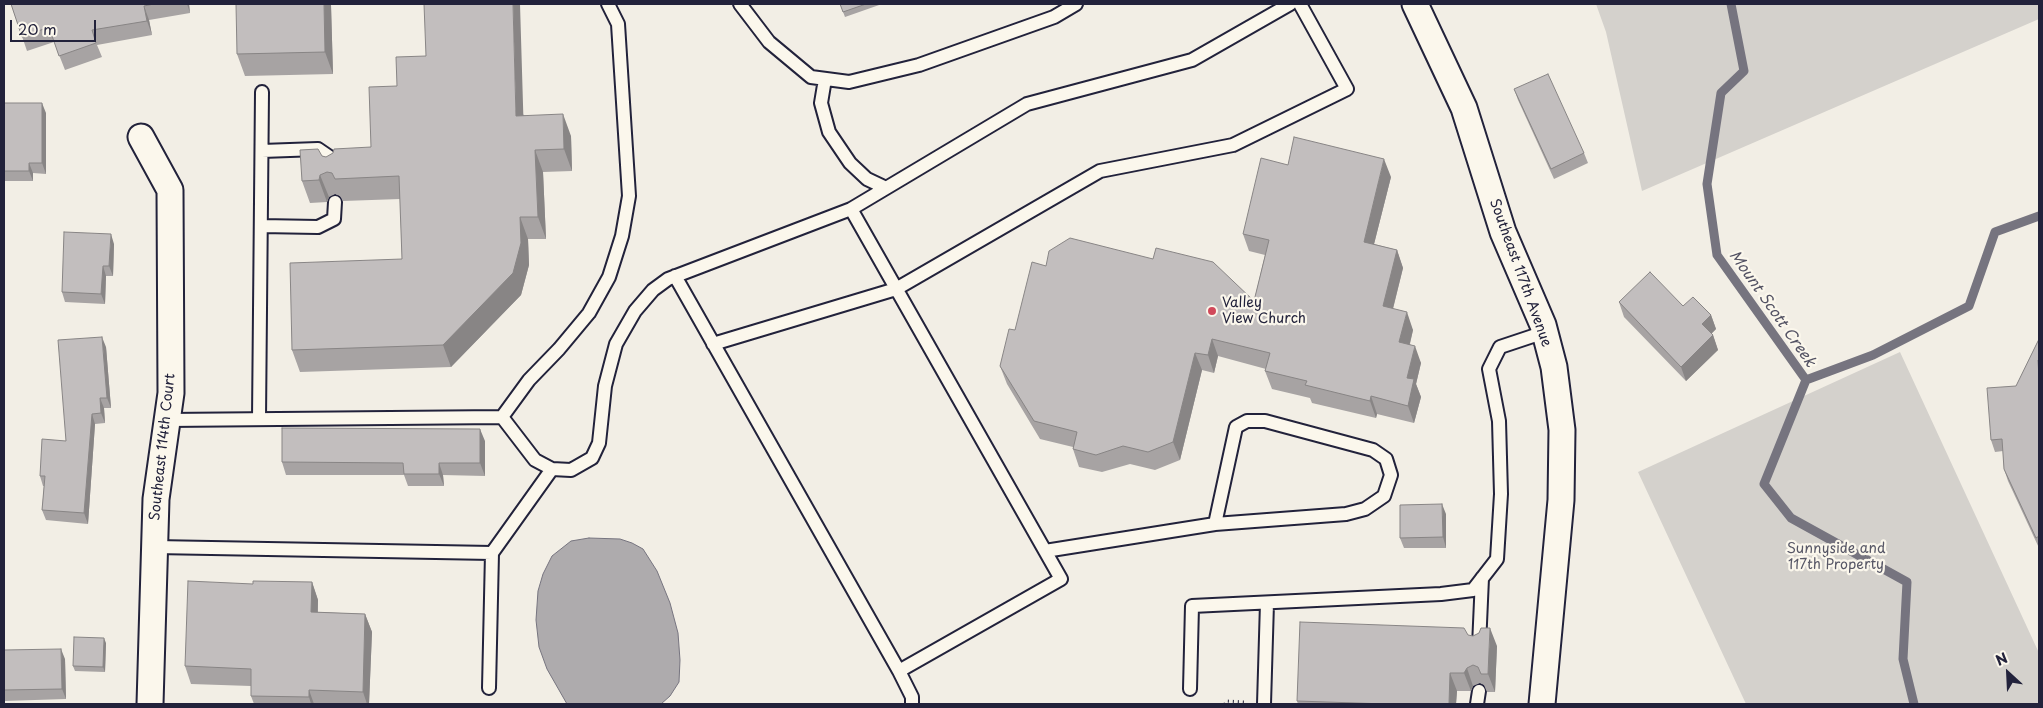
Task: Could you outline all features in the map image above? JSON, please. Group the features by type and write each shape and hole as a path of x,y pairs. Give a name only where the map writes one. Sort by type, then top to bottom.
{"street":[{"name":"Southeast 117th Avenue","path":"1415,4 1464,108 1503,232 1527,286 1544,332 1554,367 1562,440 1562,500 1542,704"},
{"name":"Southeast 114th Court","path":"141,136 170,190 171,393 156,498 150,704"}],"lane":[{"path":"502,417 529,380 559,349 589,313 609,277 622,236 629,196 618,24 608,4"},
{"path":"740,4 769,42 811,77 849,82 919,65 1054,17 1076,4"},
{"path":"502,417 535,460 552,469 571,470 592,458 599,442 605,386 616,344 636,311 653,290 675,276 851,209 1027,104 1192,60 1290,4"},
{"path":"714,344 896,289 1100,171 1233,145 1347,89 1300,4"},
{"path":"825,79 821,103 829,132 850,163 867,179 886,188"},
{"path":"259,419 262,92"},
{"path":"262,151 318,150 334,160 334,171"},
{"path":"261,226 318,227 334,219 335,202"},
{"path":"851,209 1061,579 899,670"},
{"path":"675,276 899,670 912,697 912,704"},
{"path":"1190,689 1192,606 1441,594 1473,590 1497,559 1501,494 1499,421 1489,369 1500,347 1544,332"},
{"path":"167,420 502,417"},
{"path":"1045,550 1215,524 1346,514 1365,509 1384,496 1391,475 1386,459 1373,450 1265,421 1246,421 1236,427 1215,524"},
{"path":"489,688 492,553 552,469"},
{"path":"154,548 492,553"},
{"path":"1479,646 1482,578"},
{"path":"1264,704 1267,603"},
{"path":"1477,704 1480,691"}],"green space":[{"path":"1596,4 2039,4 2039,19 1642,191 1606,32"},
{"name":"Sunnyside and 117th Property","path":"1900,352 2039,653 2039,704 1746,704 1638,472"}],"shaded area":[{"path":"589,538 620,539 632,543 643,549 657,571 670,603 678,633 680,660 679,682 670,696 661,704 567,704 547,669 539,647 536,620 538,591 543,574 552,556 571,541"}],"building":[{"path":"11,4 154,4 144,6 147,21 92,30 96,43 59,56 49,27 22,37"},
{"path":"236,4 324,4 325,52 237,54"},
{"path":"424,4 513,4 516,116 563,114 564,149 535,150 538,217 520,217 521,243 513,273 443,345 292,350 290,263 402,259 399,176 335,179 332,173 327,172 320,175 319,180 302,181 300,150 318,149 322,156 326,157 333,153 334,149 371,147 369,87 397,86 396,57 426,56"},
{"path":"840,4 866,4 843,12"},
{"path":"1548,74 1584,153 1551,169 1514,89"},
{"path":"4,103 42,103 42,163 29,163 29,171 4,171"},
{"name":"Valley View Church","path":"1294,137 1384,159 1364,242 1397,250 1383,306 1407,312 1399,342 1415,346 1407,378 1414,379 1408,406 1371,396 1370,401 1305,385 1307,381 1265,371 1270,353 1212,339 1208,355 1195,353 1173,442 1148,452 1123,446 1096,455 1073,449 1077,432 1034,421 1000,366 1009,329 1015,330 1032,262 1046,266 1049,251 1070,238 1153,259 1156,248 1213,262 1254,301 1269,240 1243,234 1261,158 1288,165"},
{"path":"64,232 111,234 109,266 103,266 101,294 62,292"},
{"path":"1650,272 1683,306 1693,297 1711,315 1702,324 1713,335 1681,367 1619,302"},
{"path":"102,337 107,398 100,398 101,413 92,414 84,513 42,510 45,476 40,476 42,439 66,441 58,340"},
{"path":"2039,339 2039,536 2036,538 2004,469 2002,439 1991,440 1987,388 2016,386"},
{"path":"282,428 480,429 480,463 439,463 439,474 404,474 403,463 282,462"},
{"path":"1442,504 1443,537 1400,538 1400,505"},
{"path":"188,581 253,584 253,581 312,582 311,612 365,614 363,692 309,690 309,697 251,696 251,669 185,666"},
{"path":"1300,622 1464,628 1468,635 1473,636 1479,633 1481,628 1490,628 1488,674 1481,674 1478,667 1473,665 1467,668 1464,673 1450,673 1449,704 1297,701"},
{"path":"74,637 104,638 103,667 73,666"},
{"path":"61,649 62,689 4,690 4,650"}],"waterway":[{"name":"Mount Scott Creek","path":"1731,4 1744,71 1721,93 1707,184 1717,255 1806,380 1764,484 1791,518 1907,582 1903,659 1914,704"},
{"path":"1806,380 1873,355 1969,306 1995,232 2039,216"}],"place":[{"name":"Valley View Church","path":"1212,311"}]}
